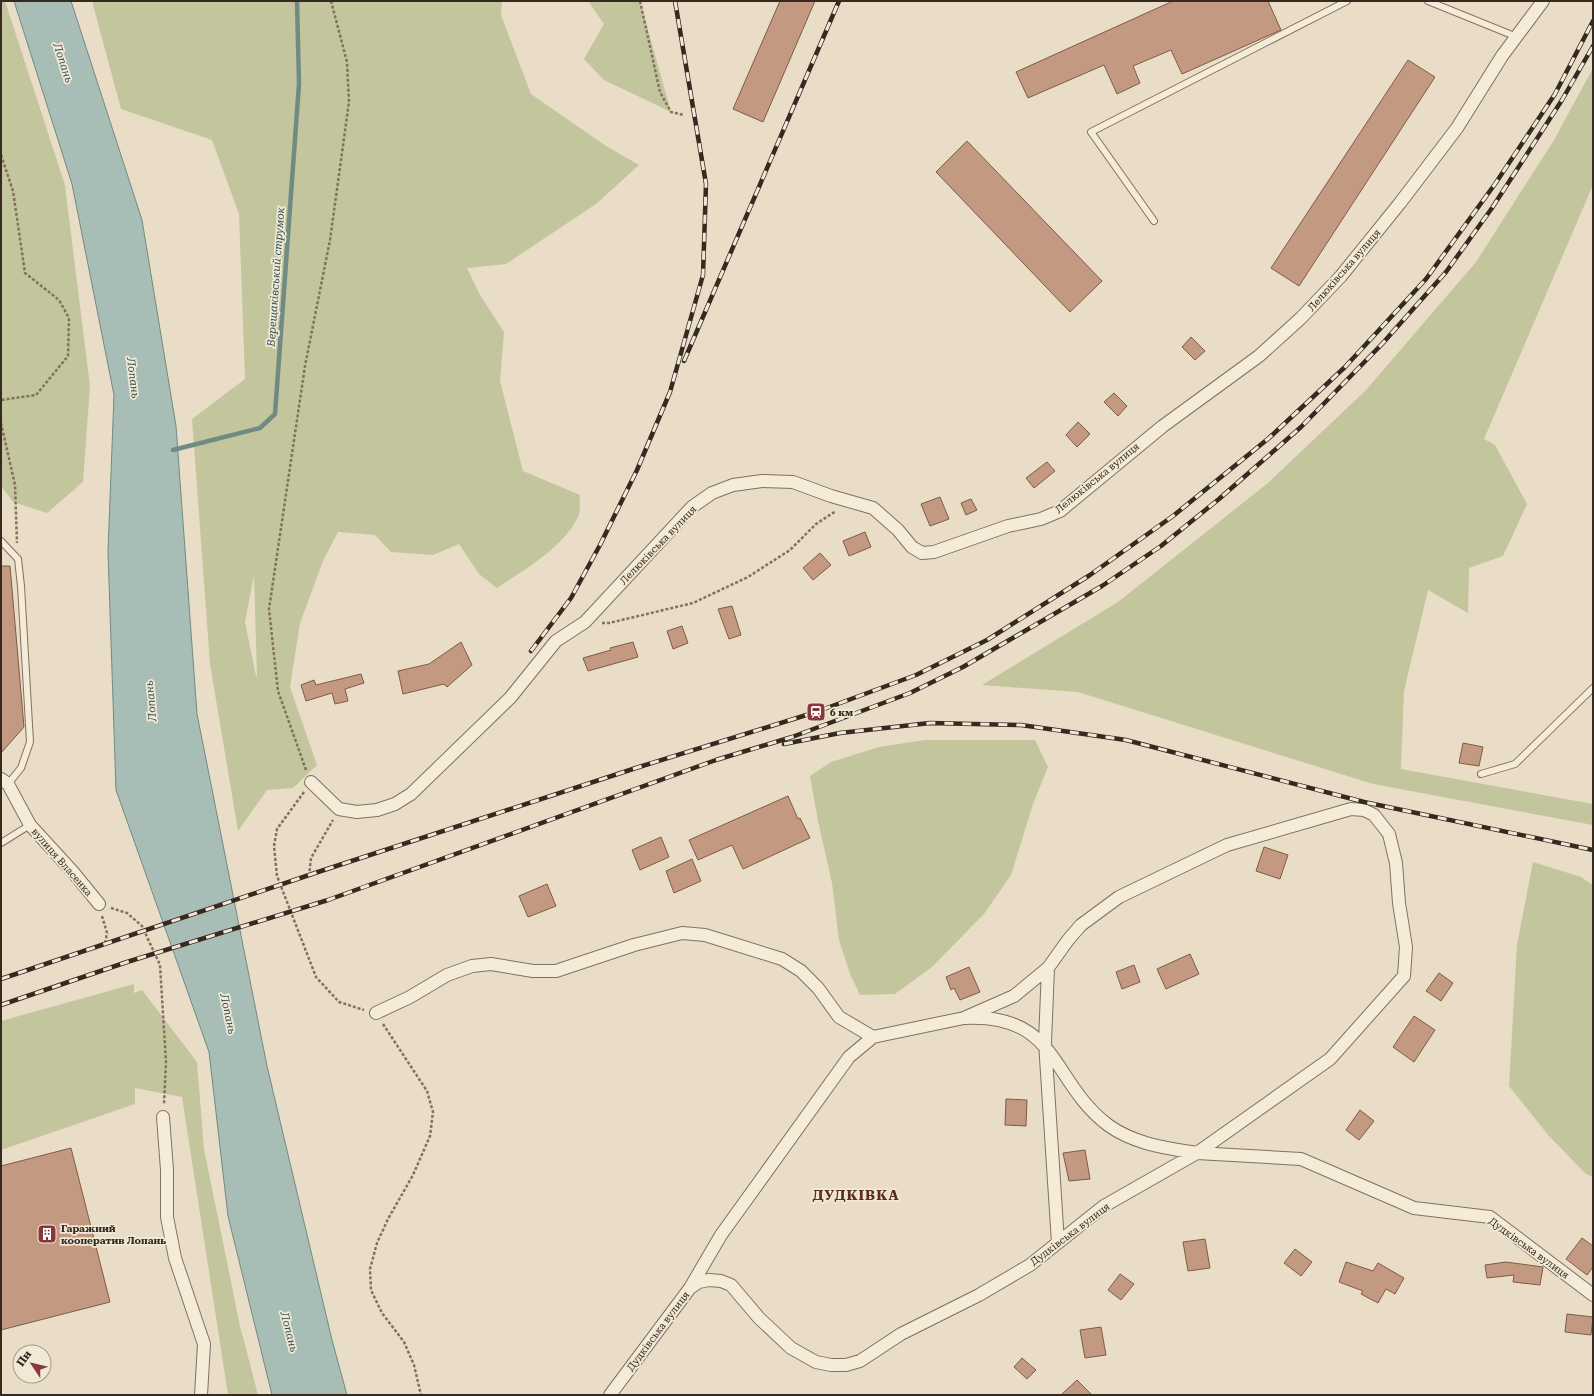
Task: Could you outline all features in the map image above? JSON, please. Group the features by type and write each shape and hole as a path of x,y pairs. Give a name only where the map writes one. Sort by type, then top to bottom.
{"street":[{"name":"Лелюківська вулиця","path":"339,809 358,812 377,810 395,804 411,794 510,698 556,642 585,622 692,507 712,493 733,484 762,481 793,482 831,496 851,500 873,508 898,530 912,547 922,553 934,552 1008,526 1041,519 1060,510 1163,426 1259,356 1301,318 1341,276 1457,128 1502,56 1543,1"},
{"name":"вулиця Власенка","path":"4,781 30,825 73,872 99,904"},
{"path":"311,782 339,809"},
{"path":"690,1288 721,1235 849,1057 872,1037 964,1018 1014,996 1048,968 1081,925 1119,898 1227,845 1351,808 1364,810 1374,815 1389,834 1396,863 1399,904 1406,947 1404,976 1330,1059 1197,1153 1152,1146 1122,1134 1108,1124 1081,1097 1045,1046 1022,1028 1008,1022 994,1019 964,1018"},
{"path":"376,1013 410,997 446,975 472,966 491,964 533,971 556,971 634,945 682,933 705,935 782,959 801,971 818,988 840,1017 872,1037"},
{"path":"1048,968 1045,1046 1058,1244"},
{"path":"163,1117 167,1170 167,1217 175,1258 204,1344 201,1395"},
{"name":"Дудківська вулиця","path":"610,1395 690,1288 699,1282 709,1280 721,1281 731,1285 759,1318 791,1348 816,1362 831,1365 846,1365 860,1361 901,1334 979,1295 1030,1264 1058,1244 1104,1206 1197,1153 1301,1159 1414,1208 1490,1217 1593,1295"}],"lane":[{"path":"1154,221 1091,132 1347,1"},
{"path":"1428,1 1517,37"},
{"path":"1,541 18,559 21,586 30,742 21,768 4,781"},
{"path":"1481,774 1515,764 1593,688"},
{"path":"1,843 30,825"}],"path":[{"path":"331,1 347,62 349,102 330,240 305,366 269,608 278,691 311,782 277,829 274,846 277,876 316,976 340,1002 376,1013 427,1091 434,1112 430,1136 413,1175 377,1243 370,1269 371,1290 382,1314 404,1342 414,1365 422,1395"},
{"path":"640,1 660,92 671,112 684,115"},
{"path":"1,155 13,191 25,272 59,300 69,318 68,356 36,396 1,400"},
{"path":"1,423 16,485 18,559"},
{"path":"585,622 609,623 693,603 748,578 790,550 816,524 851,500"},
{"path":"309,876 311,858 339,809"},
{"path":"99,904 107,933 105,944"},
{"path":"99,904 127,913 142,926 160,965 166,1062 163,1117"}],"green space":[{"path":"1,1 5,1 65,185 90,386 83,482 47,513 13,502 1,486"},
{"path":"92,1 502,1 501,15 531,94 606,146 639,165 596,204 506,264 467,268 480,295 504,332 500,381 523,471 580,495 579,515 572,528 553,548 531,566 497,588 479,574 459,544 433,555 391,552 375,535 338,532 323,561 300,623 290,687 317,765 293,788 267,790 238,831 210,664 192,419 245,379 239,214 212,140 121,109","holes":["254,575 257,676 245,622"]},
{"path":"588,1 640,1 671,112 604,80 584,59 604,24"},
{"path":"1593,68 1593,185 1484,439 1495,445 1527,504 1503,556 1469,568 1468,613 1428,590 1404,691 1401,769 1593,804 1593,825 1373,784 1078,692 982,685 1118,602 1268,483 1366,390 1476,262 1554,140"},
{"path":"925,740 1035,740 1048,767 1033,804 1011,875 984,914 932,967 895,994 860,995 850,974 839,940 832,883 818,821 810,776 831,762 879,747"},
{"path":"1533,862 1581,877 1593,885 1593,1177 1586,1174 1549,1136 1509,1086 1517,944"},
{"path":"134,984 134,993 142,990 197,1062 204,1149 240,1326 258,1395 228,1395 182,1097 135,1088 135,1104 1,1150 1,1021"}],"water":[{"name":"Лопань","path":"14,1 71,1 142,220 176,426 197,714 267,1066 332,1340 347,1395 272,1395 228,1216 209,1052 116,790 108,552 114,395 72,184"}],"building":[{"path":"780,1 815,1 763,122 733,109"},
{"path":"1173,1 1268,1 1281,30 1182,74 1171,50 1133,66 1140,83 1117,94 1104,65 1028,98 1016,72"},
{"path":"1408,60 1435,77 1299,286 1271,268"},
{"path":"967,141 1102,281 1070,312 936,172"},
{"path":"1191,337 1205,351 1195,360 1182,347"},
{"path":"1114,393 1127,406 1118,416 1104,402"},
{"path":"1078,422 1090,434 1077,447 1066,435"},
{"path":"1047,462 1055,471 1034,488 1026,478"},
{"path":"940,497 949,519 930,526 921,504"},
{"path":"971,499 977,510 966,515 961,503"},
{"path":"865,532 871,547 849,556 843,541"},
{"path":"820,553 831,565 813,580 803,568"},
{"path":"1,566 10,566 24,727 1,753"},
{"path":"732,606 741,635 729,639 718,609"},
{"path":"682,626 688,643 673,649 667,631"},
{"path":"461,642 472,665 447,687 444,684 403,694 398,671 429,664"},
{"path":"633,642 638,657 588,671 583,658 611,650 610,648"},
{"path":"361,674 364,683 345,689 348,701 335,704 332,693 306,701 301,685 314,680 316,685"},
{"path":"1463,743 1483,747 1479,766 1459,763"},
{"path":"788,796 798,819 800,818 810,838 743,869 732,845 698,860 689,840"},
{"path":"661,837 669,857 640,870 632,850"},
{"path":"1264,847 1288,855 1280,879 1256,871"},
{"path":"692,859 701,881 674,893 666,871"},
{"path":"547,884 556,906 528,917 519,896"},
{"path":"1190,954 1199,974 1166,989 1157,969"},
{"path":"1134,965 1140,982 1122,989 1116,972"},
{"path":"969,967 980,992 960,1000 954,988 951,990 946,977"},
{"path":"1439,973 1453,983 1441,1001 1426,991"},
{"path":"1414,1016 1435,1030 1414,1062 1393,1047"},
{"path":"1006,1099 1027,1100 1026,1126 1005,1125"},
{"path":"1360,1110 1374,1121 1359,1140 1346,1130"},
{"name":"Гаражний кооператив Лопань","path":"71,1148 110,1302 1,1330 1,1166"},
{"path":"1085,1150 1090,1179 1069,1181 1063,1153"},
{"path":"1582,1238 1593,1246 1593,1267 1587,1275 1566,1259"},
{"path":"1205,1239 1210,1268 1188,1271 1183,1242"},
{"path":"1295,1249 1312,1262 1301,1276 1284,1263"},
{"path":"1346,1262 1373,1271 1378,1263 1404,1278 1395,1294 1386,1289 1378,1303 1361,1294 1363,1291 1339,1282"},
{"path":"1506,1262 1543,1267 1540,1285 1513,1282 1514,1275 1487,1278 1485,1265"},
{"path":"1120,1274 1134,1284 1121,1300 1108,1290"},
{"path":"1567,1314 1593,1317 1591,1335 1565,1332"},
{"path":"1101,1327 1106,1355 1085,1358 1080,1330"},
{"path":"1022,1358 1036,1370 1027,1379 1014,1367"},
{"path":"1077,1380 1092,1395 1061,1395"}],"waterway":[{"name":"Верещаківський струмок","path":"173,450 260,428 275,414 299,84 297,1"}],"railway":[{"path":"531,651 571,598 600,545 637,470 670,392 703,275 706,184 675,1"},
{"path":"684,361 839,1"},
{"path":"1,979 321,871 639,767 816,712 916,675 987,640 1090,575 1173,516 1269,438 1345,367 1426,279 1495,184 1555,94 1593,21"},
{"path":"1,1005 127,962 328,900 716,760 792,737 910,693 963,667 1102,586 1161,546 1219,499 1301,427 1382,344 1446,272 1492,208 1562,100 1593,46"},
{"path":"784,744 840,733 930,723 1021,725 1126,740 1364,802 1593,850"}],"place":[{"name":"6 км","path":"816,712"},
{"name":"Гаражний кооператив Лопань","path":"47,1234"}],"district":[{"name":"ДУДКІВКА","path":"856,1195"}]}
